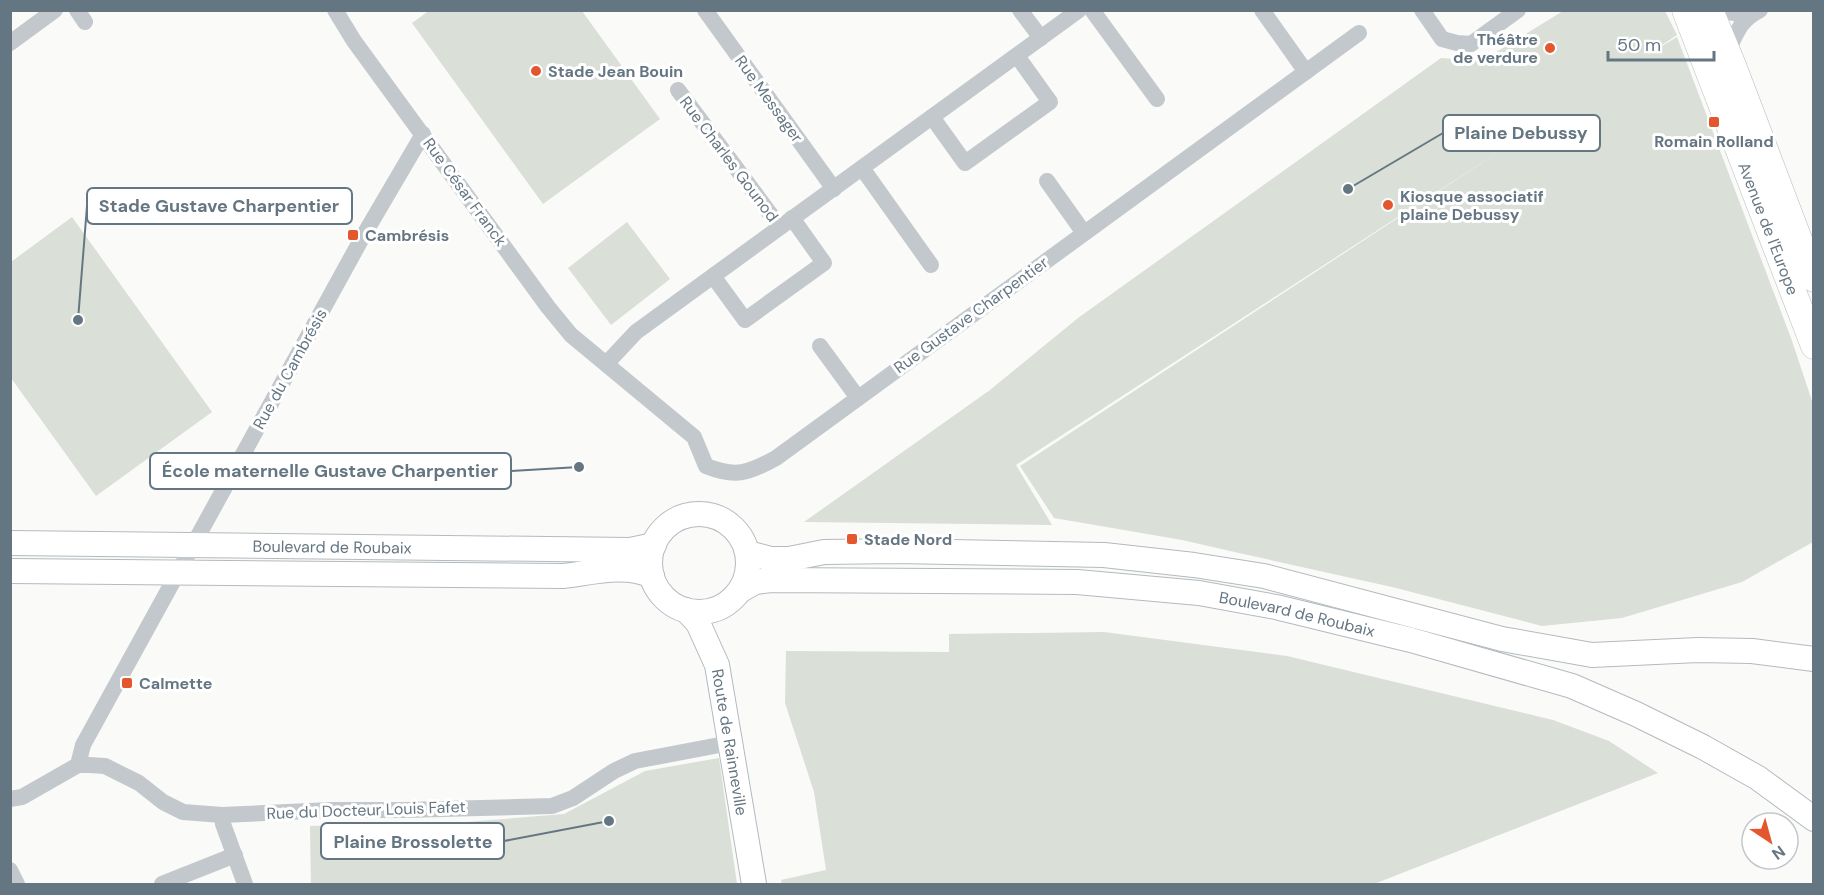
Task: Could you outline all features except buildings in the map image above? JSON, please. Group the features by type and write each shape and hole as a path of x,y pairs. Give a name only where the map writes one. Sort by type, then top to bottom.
{"main road":[{"name":"Avenue de l'Europe","path":"1684,10 1814,346"},
{"name":"Avenue de l'Europe","path":"1710,10 1728,51 1814,279"},
{"path":"717,665 722,622 746,578 748,553 743,539 735,528 711,515 683,516 660,532 651,555 652,576 655,585 668,601 686,610 711,611 736,595"},
{"name":"Boulevard de Roubaix","path":"10,543 630,550 654,544"},
{"name":"Boulevard de Roubaix","path":"748,553 771,559 789,559 824,552 896,551 1104,555 1264,576 1502,639 1592,655 1720,650 1752,651 1814,659"},
{"name":"Boulevard de Roubaix","path":"10,571 562,576 627,569 652,576"},
{"name":"Boulevard de Roubaix","path":"736,595 755,582 771,580 1077,582 1199,592 1276,607 1411,640 1572,686 1703,747 1758,778 1814,819"},
{"name":"Route de Rainneville","path":"686,610 698,623 717,665 754,885"}],"street":[{"path":"10,43 56,10"},
{"name":"Rue César Franck","path":"335,10 354,40 554,314 572,335 607,363"},
{"name":"Rue Messager","path":"705,10 834,189"},
{"path":"1020,10 1041,39"},
{"path":"607,363 636,332 1080,10"},
{"path":"1092,10 1157,99"},
{"path":"1422,10 1442,39 1471,44 1518,10"},
{"path":"1718,10 1754,13"},
{"path":"1728,51 1736,33 1754,13"},
{"path":"1265,14 1306,72"},
{"name":"Rue Gustave Charpentier","path":"607,363 694,437 706,466 723,473 745,473 776,458 1359,33"},
{"path":"932,117 965,163 1050,102 1017,56"},
{"name":"Rue Charles Gounod","path":"678,90 786,223 824,263 745,320 713,276"},
{"name":"Rue du Cambrésis","path":"78,765 83,745 362,238 423,134"},
{"path":"862,168 931,265"},
{"path":"1047,181 1084,233"},
{"path":"820,346 858,398"},
{"name":"Rue du Docteur Louis Fafet","path":"78,765 105,766 139,783 163,802 183,812 222,815 339,810 552,806 573,798 614,771 635,761 730,742"},
{"path":"10,799 22,797 78,765"},
{"path":"222,815 245,885"},
{"path":"162,885 186,873 234,855"},
{"path":"10,870 17,885"}],"shaded area":[{"name":"Stade Jean Bouin","path":"430,10 582,11 660,119 543,204 412,23"},
{"path":"1563,11 1665,11 1677,35 1647,55 1677,37 1791,338 1813,404 1813,542 1742,582 1622,618 1542,626 1392,587 1182,540 1054,518 1020,466 1512,143 1016,465 1052,525 804,522 990,390 1078,318 1441,58 1482,61"},
{"path":"72,217 212,412 96,496 11,378 11,262"},
{"path":"627,222 670,279 611,325 568,268"},
{"path":"1104,632 1287,656 1553,720 1609,741 1658,773 1374,884 782,884 781,880 826,870 814,792 785,703 786,651 949,652 949,634"},
{"path":"719,758 737,884 311,884 310,826 466,822 564,814 645,771"}],"place":[{"name":"Théâtre de verdure","path":"1550,48"},
{"name":"Stade Jean Bouin","path":"536,71"},
{"name":"Romain Rolland","path":"1714,122"},
{"name":"Plaine Debussy","path":"1348,189"},
{"name":"Kiosque associatif plaine Debussy","path":"1388,205"},
{"name":"Cambrésis","path":"353,235"},
{"name":"Stade Gustave Charpentier","path":"78,320"},
{"name":"École maternelle Gustave Charpentier","path":"579,467"},
{"name":"Stade Nord","path":"852,539"},
{"name":"Calmette","path":"127,683"},
{"name":"Plaine Brossolette","path":"609,821"}]}
